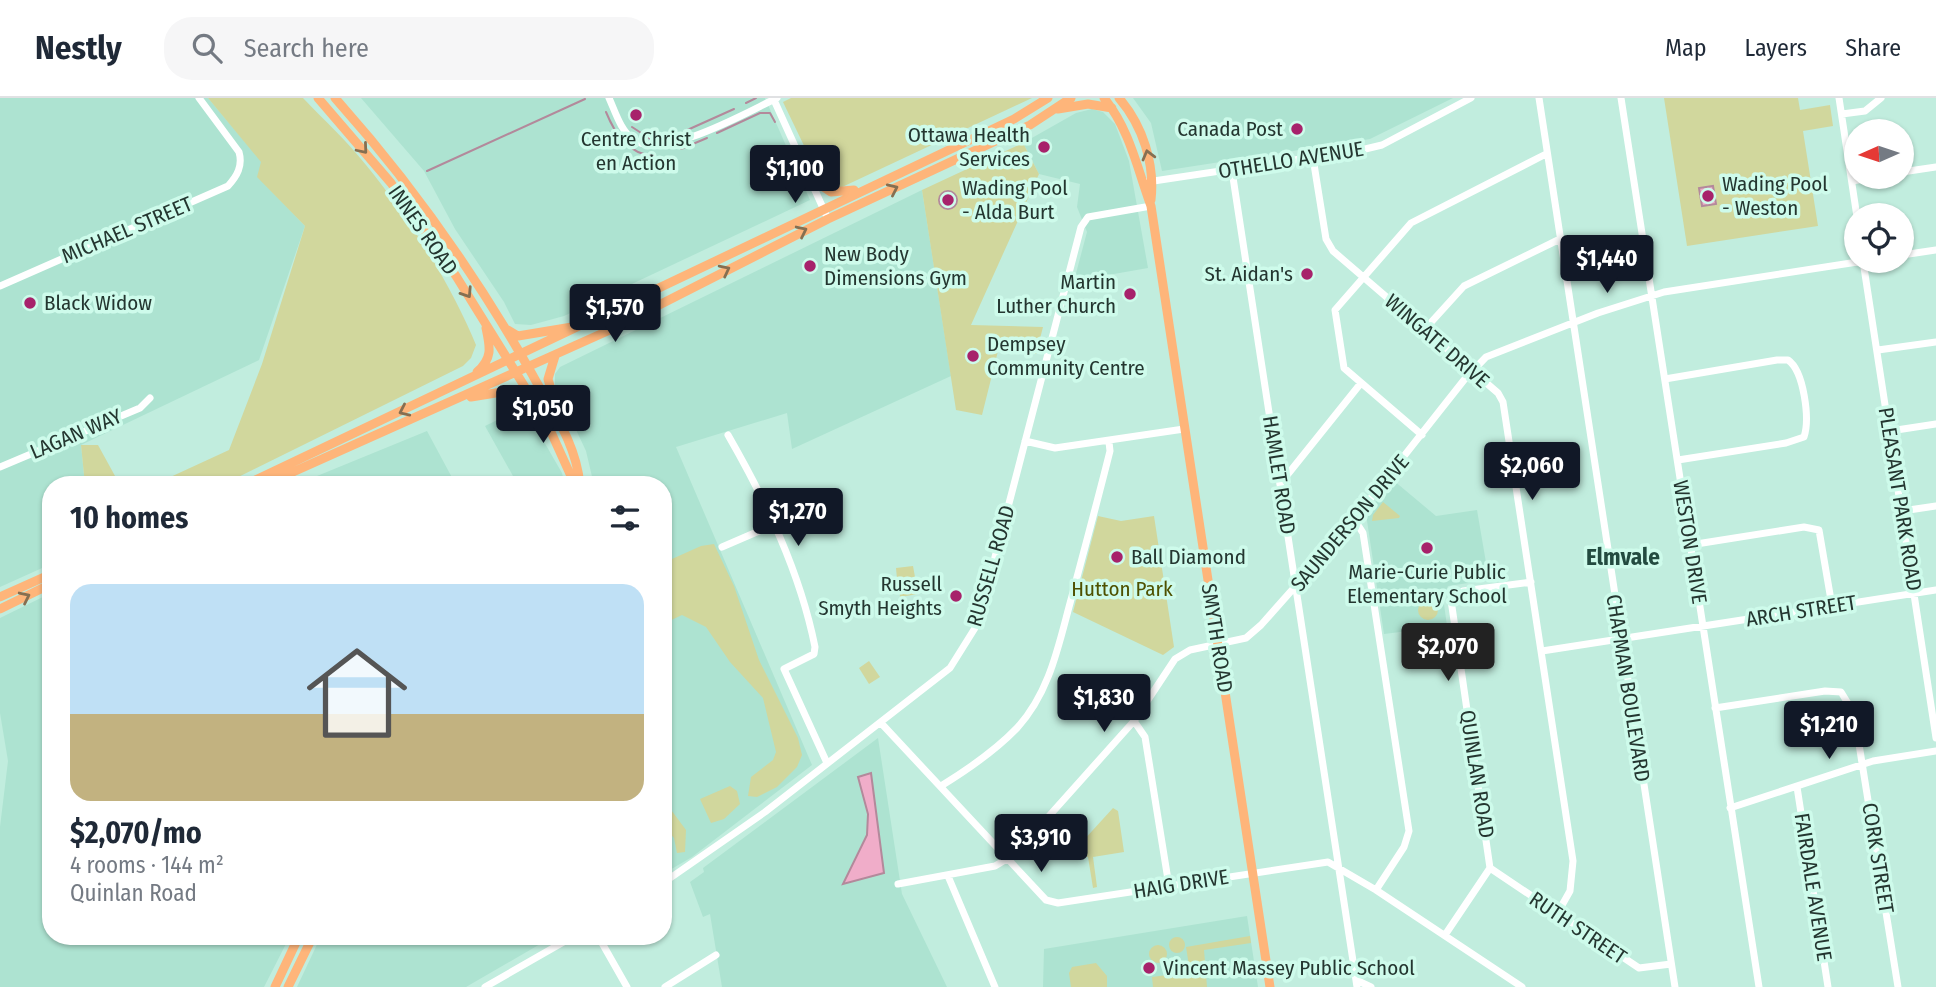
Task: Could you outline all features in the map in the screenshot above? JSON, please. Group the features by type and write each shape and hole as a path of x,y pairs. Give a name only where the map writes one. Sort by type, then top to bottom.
{"main road":[{"name":"INNES ROAD","path":"318,98 391,183 484,320 556,438 573,476"},
{"name":"INNES ROAD","path":"335,98 421,202 468,267 562,425"},
{"path":"277,475 508,360 1014,119 1048,98"},
{"path":"274,476 555,356 828,219 1018,131 1056,110 1071,98"},
{"name":"SMYTH ROAD","path":"1104,98 1131,144 1150,206 1270,987"},
{"name":"SMYTH ROAD","path":"1121,99 1144,144 1153,181 1150,206"},
{"path":"1056,110 1088,104 1112,108"},
{"path":"810,178 819,187 833,192 876,184"},
{"path":"465,382 485,365 490,356 484,320"},
{"path":"506,329 515,335 523,335 587,323"},
{"path":"555,356 548,379 562,425 578,463 577,476"},
{"path":"446,404 501,391 514,390 530,395"},
{"path":"0,597 42,578"},
{"path":"0,609 42,588"},
{"path":"275,987 295,945"},
{"path":"289,985 309,945"}],"street":[{"name":"MICHAEL STREET","path":"0,286 228,186 238,175 242,161 236,145 199,98"},
{"path":"609,98 623,128 634,140 660,146 682,141 775,99 828,219"},
{"name":"OTHELLO AVENUE","path":"1142,182 1313,158 1382,145 1471,98"},
{"name":"CHAPMAN BOULEVARD","path":"1539,98 1675,987"},
{"name":"WESTON DRIVE","path":"1621,98 1759,987"},
{"path":"1839,98 1844,127"},
{"path":"1842,114 1864,111 1881,98"},
{"path":"1422,435 1344,368 1334,318 1339,303 1411,223 1546,154"},
{"name":"WINGATE DRIVE","path":"1313,158 1326,239 1333,251 1498,393 1503,402 1573,861 1570,891 1557,914"},
{"path":"1914,170 1936,167"},
{"name":"HAMLET ROAD","path":"1232,170 1357,984"},
{"name":"RUSSELL ROAD","path":"672,876 881,723 950,668 975,628 1081,227 1088,217 1150,206"},
{"path":"1425,329 1464,286 1560,239"},
{"path":"1914,253 1936,250"},
{"name":"SAUNDERSON DRIVE","path":"1005,861 1134,721 1175,659 1190,650 1246,638 1296,589 1486,357 1650,296 1844,264"},
{"name":"PLEASANT PARK ROAD","path":"1865,273 1936,738"},
{"path":"1878,350 1936,342"},
{"path":"1665,379 1788,360 1798,373 1806,424 1804,437 1786,443 1678,460"},
{"path":"1280,484 1361,383"},
{"name":"LAGAN WAY","path":"0,467 140,408 150,398"},
{"path":"1890,431 1936,424"},
{"path":"1025,441 1055,448 1184,429"},
{"path":"728,435 802,591 815,647 814,654 785,669 798,705 827,763"},
{"path":"941,786 972,766 1018,727 1044,689 1058,651 1092,522 1110,451 1109,442"},
{"path":"1902,512 1936,506"},
{"path":"1354,519 1363,533 1409,831 1404,847 1376,890"},
{"path":"722,547 773,525"},
{"path":"1690,545 1804,527 1819,530 1832,606"},
{"name":"QUINLAN ROAD","path":"1445,936 1490,869 1451,600 1454,594 1463,591 1531,582"},
{"name":"ARCH STREET","path":"1542,651 1936,590"},
{"path":"1927,674 1936,673"},
{"name":"CORK STREET","path":"1715,708 1825,691 1841,692 1849,705 1863,764 1898,987"},
{"path":"1134,721 1145,737 1169,886"},
{"name":"HAIG DRIVE","path":"881,723 941,786 1005,861 1046,900 1058,903 1328,862 1376,890 1522,987"},
{"path":"1730,808 1863,764 1936,751"},
{"name":"FAIRDALE AVENUE","path":"1797,787 1828,987"},
{"path":"898,884 948,876 1005,861"},
{"name":"RUTH STREET","path":"1490,869 1639,968 1671,964"},
{"path":"948,876 995,987"},
{"path":"485,987 558,945"},
{"path":"602,945 627,987"},
{"path":"665,987 678,984 716,955"},
{"path":"1357,984 1371,987"}],"shaded area":[{"path":"0,98 208,98 262,162 258,177 305,226 259,360 81,445 84,476 42,476 42,568 0,587"},
{"path":"361,98 765,98 810,200 564,316 531,325 515,324 504,302 455,229 424,171"},
{"path":"1133,98 1453,98 1370,139 1162,171 1151,123"},
{"path":"1092,109 1103,112 1115,124 1129,161 1148,268 1074,281 1087,232 1077,207 1080,184 1039,174 1023,143 1076,113"},
{"name":"Wading Pool - Weston","path":"1713,186 1716,204 1702,206 1699,188"},
{"path":"922,190 951,376 792,449 787,413 676,447 812,765 692,857 672,869 672,476 592,476 586,451 555,385 555,374 560,367"},
{"name":"Wading Pool - Alda Burt","path":"948,191 954,194 957,200 954,206 948,209 942,206 939,200 942,194"},
{"path":"524,407 563,476 513,476 485,426"},
{"path":"427,431 451,476 317,476"},
{"name":"Marie-Curie Public Elementary School","path":"1393,480 1436,516 1477,510 1489,580 1448,586 1443,597 1447,626 1384,634 1366,514"},
{"path":"42,597 42,945 285,945 264,987 0,987 0,827 8,761 0,713 0,618"},
{"path":"878,738 902,894 947,987 722,987 710,914 703,917 690,882 704,872 703,868"},
{"path":"871,773 884,873 843,884 867,835 868,814 858,777"},
{"name":"Vincent Massey Public School","path":"1247,916 1258,987 1043,987 1044,949"},
{"path":"317,945 538,945 466,987 297,987"}],"green space":[{"path":"208,98 303,98 359,156 397,206 441,275 476,345 471,358 463,366 240,476 173,476 229,450 262,364 305,226 257,177 261,162"},
{"path":"791,98 1032,98 840,188 831,187 821,181 783,102"},
{"path":"1664,98 1798,98 1800,110 1830,105 1833,126 1803,131 1818,226 1687,246"},
{"path":"1023,143 1039,174 971,325 1043,327 1036,354 1000,343 982,415 956,410 922,190"},
{"path":"81,445 98,445 115,476 84,476"},
{"path":"1383,502 1400,516 1399,518 1372,521 1373,515"},
{"name":"Hutton Park","path":"1098,516 1121,521 1154,516 1174,647 1163,655 1073,612"},
{"path":"714,544 734,586 759,660 798,738 802,755 797,767 777,787 757,797 748,796 751,777 773,760 776,752 763,698 730,662 706,627 682,615 672,620 672,559 701,546"},
{"path":"913,566 915,577 897,579 896,568"},
{"path":"916,583 918,594 900,597 899,586"},
{"path":"1428,600 1435,603 1438,610 1435,617 1428,620 1421,617 1418,610 1421,603"},
{"path":"869,661 880,677 869,684 859,668"},
{"path":"730,786 737,791 740,804 724,819 711,823 700,799"},
{"path":"1113,808 1118,811 1124,852 1093,857 1097,887 1093,888 1088,857 1072,853"},
{"path":"672,811 686,830 685,852 677,853"},
{"path":"1250,936 1251,943 1204,950 1207,987 1153,987 1152,977 1190,972 1186,947"},
{"path":"1177,937 1183,939 1183,951 1177,953 1171,951 1169,945 1171,939"},
{"path":"1158,945 1164,948 1167,954 1164,960 1158,963 1152,960 1149,954 1152,948"},
{"path":"1096,963 1107,976 1107,987 1071,987 1069,973 1072,967"}],"waterway":[{"path":"746,103 756,98"},
{"path":"427,171 585,99"},
{"path":"685,131 734,109"},
{"path":"606,112 624,142 637,151 654,156"},
{"path":"717,133 760,113 770,113 775,122"},
{"path":"632,127 652,140 674,136"},
{"path":"681,149 707,138"}],"place":[{"name":"Centre Christ en Action","path":"636,115"},
{"name":"Canada Post","path":"1297,129"},
{"name":"Ottawa Health Services","path":"1044,147"},
{"name":"Wading Pool - Weston","path":"1708,196"},
{"name":"Wading Pool - Alda Burt","path":"948,200"},
{"name":"New Body Dimensions Gym","path":"810,266"},
{"name":"St. Aidan's","path":"1307,274"},
{"name":"Martin Luther Church","path":"1130,294"},
{"name":"Black Widow","path":"30,303"},
{"name":"Dempsey Community Centre","path":"973,356"},
{"name":"Marie-Curie Public Elementary School","path":"1427,548"},
{"name":"Ball Diamond","path":"1117,557"},
{"name":"Russell Smyth Heights","path":"956,596"},
{"name":"Vincent Massey Public School","path":"1149,968"}],"district":[{"name":"Elmvale","path":"1623,557"}]}
